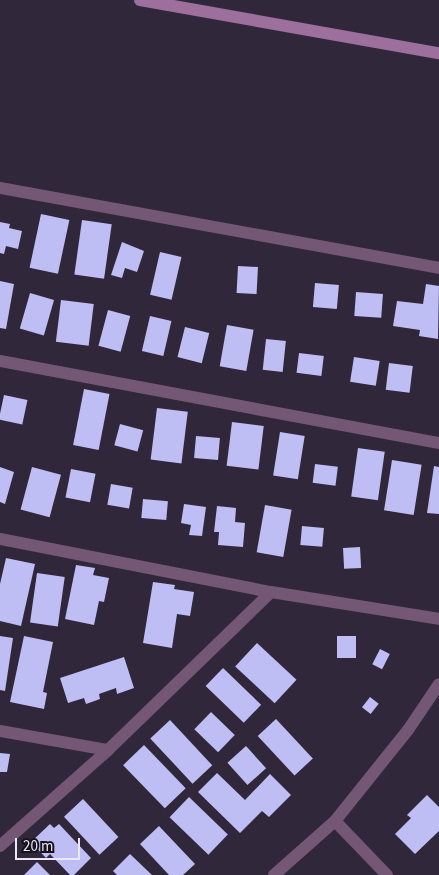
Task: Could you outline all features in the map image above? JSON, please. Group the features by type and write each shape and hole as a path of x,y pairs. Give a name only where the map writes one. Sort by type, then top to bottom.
{"street":[{"path":"140,0 439,53"},
{"path":"0,188 439,268"},
{"path":"0,361 439,443"},
{"path":"0,539 271,592 439,619"},
{"path":"0,846 108,750 271,592"},
{"path":"274,875 335,821 408,730 439,684"},
{"path":"0,731 108,750"},
{"path":"335,821 387,875"}],"building":[{"path":"41,214 69,220 58,274 30,268"},
{"path":"82,220 112,224 104,279 74,274"},
{"path":"0,222 10,224 9,228 22,231 18,249 6,246 4,254 0,253"},
{"path":"122,242 144,251 137,272 125,268 122,278 111,275"},
{"path":"160,252 181,257 172,300 150,295"},
{"path":"238,266 258,267 257,294 237,293"},
{"path":"0,281 14,284 6,329 0,328"},
{"path":"315,283 339,285 337,309 313,307"},
{"path":"426,284 439,286 438,339 419,336 420,330 393,326 397,301 423,304"},
{"path":"356,292 383,294 381,318 354,316"},
{"path":"30,293 54,300 44,335 20,329"},
{"path":"61,300 94,304 89,346 56,342"},
{"path":"108,310 130,316 121,352 98,346"},
{"path":"150,316 171,321 163,356 142,351"},
{"path":"227,325 254,330 246,371 220,366"},
{"path":"185,327 209,333 202,363 178,357"},
{"path":"266,339 286,341 283,372 263,370"},
{"path":"299,353 324,356 321,376 297,373"},
{"path":"354,357 380,361 376,386 350,382"},
{"path":"389,363 413,366 410,393 386,390"},
{"path":"84,389 110,394 99,450 73,445"},
{"path":"4,395 27,400 22,424 0,420"},
{"path":"157,408 188,412 181,463 151,460"},
{"path":"232,422 264,426 258,470 227,466"},
{"path":"120,424 143,430 137,451 114,445"},
{"path":"280,432 305,436 298,479 273,475"},
{"path":"196,436 220,438 218,460 194,458"},
{"path":"358,448 385,452 378,500 351,497"},
{"path":"392,460 422,465 414,515 384,510"},
{"path":"315,464 338,467 336,486 313,483"},
{"path":"434,466 439,467 439,514 427,513"},
{"path":"0,467 14,472 5,504 0,502"},
{"path":"32,467 61,475 50,517 21,510"},
{"path":"71,469 96,474 90,502 65,497"},
{"path":"111,484 133,488 129,509 107,505"},
{"path":"143,499 168,501 166,520 141,518"},
{"path":"184,504 206,507 202,536 189,535 191,525 181,523"},
{"path":"265,505 292,510 283,557 257,552"},
{"path":"217,506 236,508 235,522 245,523 243,547 218,545 219,532 214,532"},
{"path":"302,526 324,528 322,547 300,545"},
{"path":"360,547 361,568 344,569 343,548"},
{"path":"6,558 35,564 21,626 0,621 0,584"},
{"path":"76,565 95,568 93,575 109,578 104,602 99,601 94,625 65,619"},
{"path":"37,573 65,577 58,626 30,623"},
{"path":"153,582 175,585 174,589 194,592 190,616 177,614 172,648 143,643"},
{"path":"0,636 13,638 5,691 0,690"},
{"path":"24,636 53,642 43,692 47,693 44,709 10,702"},
{"path":"337,636 356,636 356,658 337,658"},
{"path":"257,643 296,680 275,703 235,666"},
{"path":"380,649 390,654 382,669 372,664"},
{"path":"124,657 134,688 117,694 116,688 99,694 100,699 86,704 84,698 68,703 60,678"},
{"path":"223,668 261,705 244,723 206,686"},
{"path":"370,697 379,704 371,714 362,707"},
{"path":"211,712 235,735 218,752 194,729"},
{"path":"276,719 313,758 295,776 258,736"},
{"path":"170,720 212,765 193,784 150,738"},
{"path":"144,745 186,788 165,808 123,765"},
{"path":"246,746 266,768 247,785 227,763"},
{"path":"0,753 10,754 7,772 0,772"},
{"path":"217,773 245,800 270,774 291,795 269,817 262,811 240,833 198,792"},
{"path":"427,795 439,807 439,831 415,854 395,834 411,818 407,815"},
{"path":"189,797 228,835 208,855 170,817"},
{"path":"83,799 118,837 99,855 64,817"},
{"path":"50,824 54,828 59,824 91,858 74,875 70,875 50,854 46,858 31,842"},
{"path":"159,826 195,864 183,875 169,875 140,844"},
{"path":"130,854 152,875 117,875 113,871"},
{"path":"37,862 50,875 24,875"}]}
